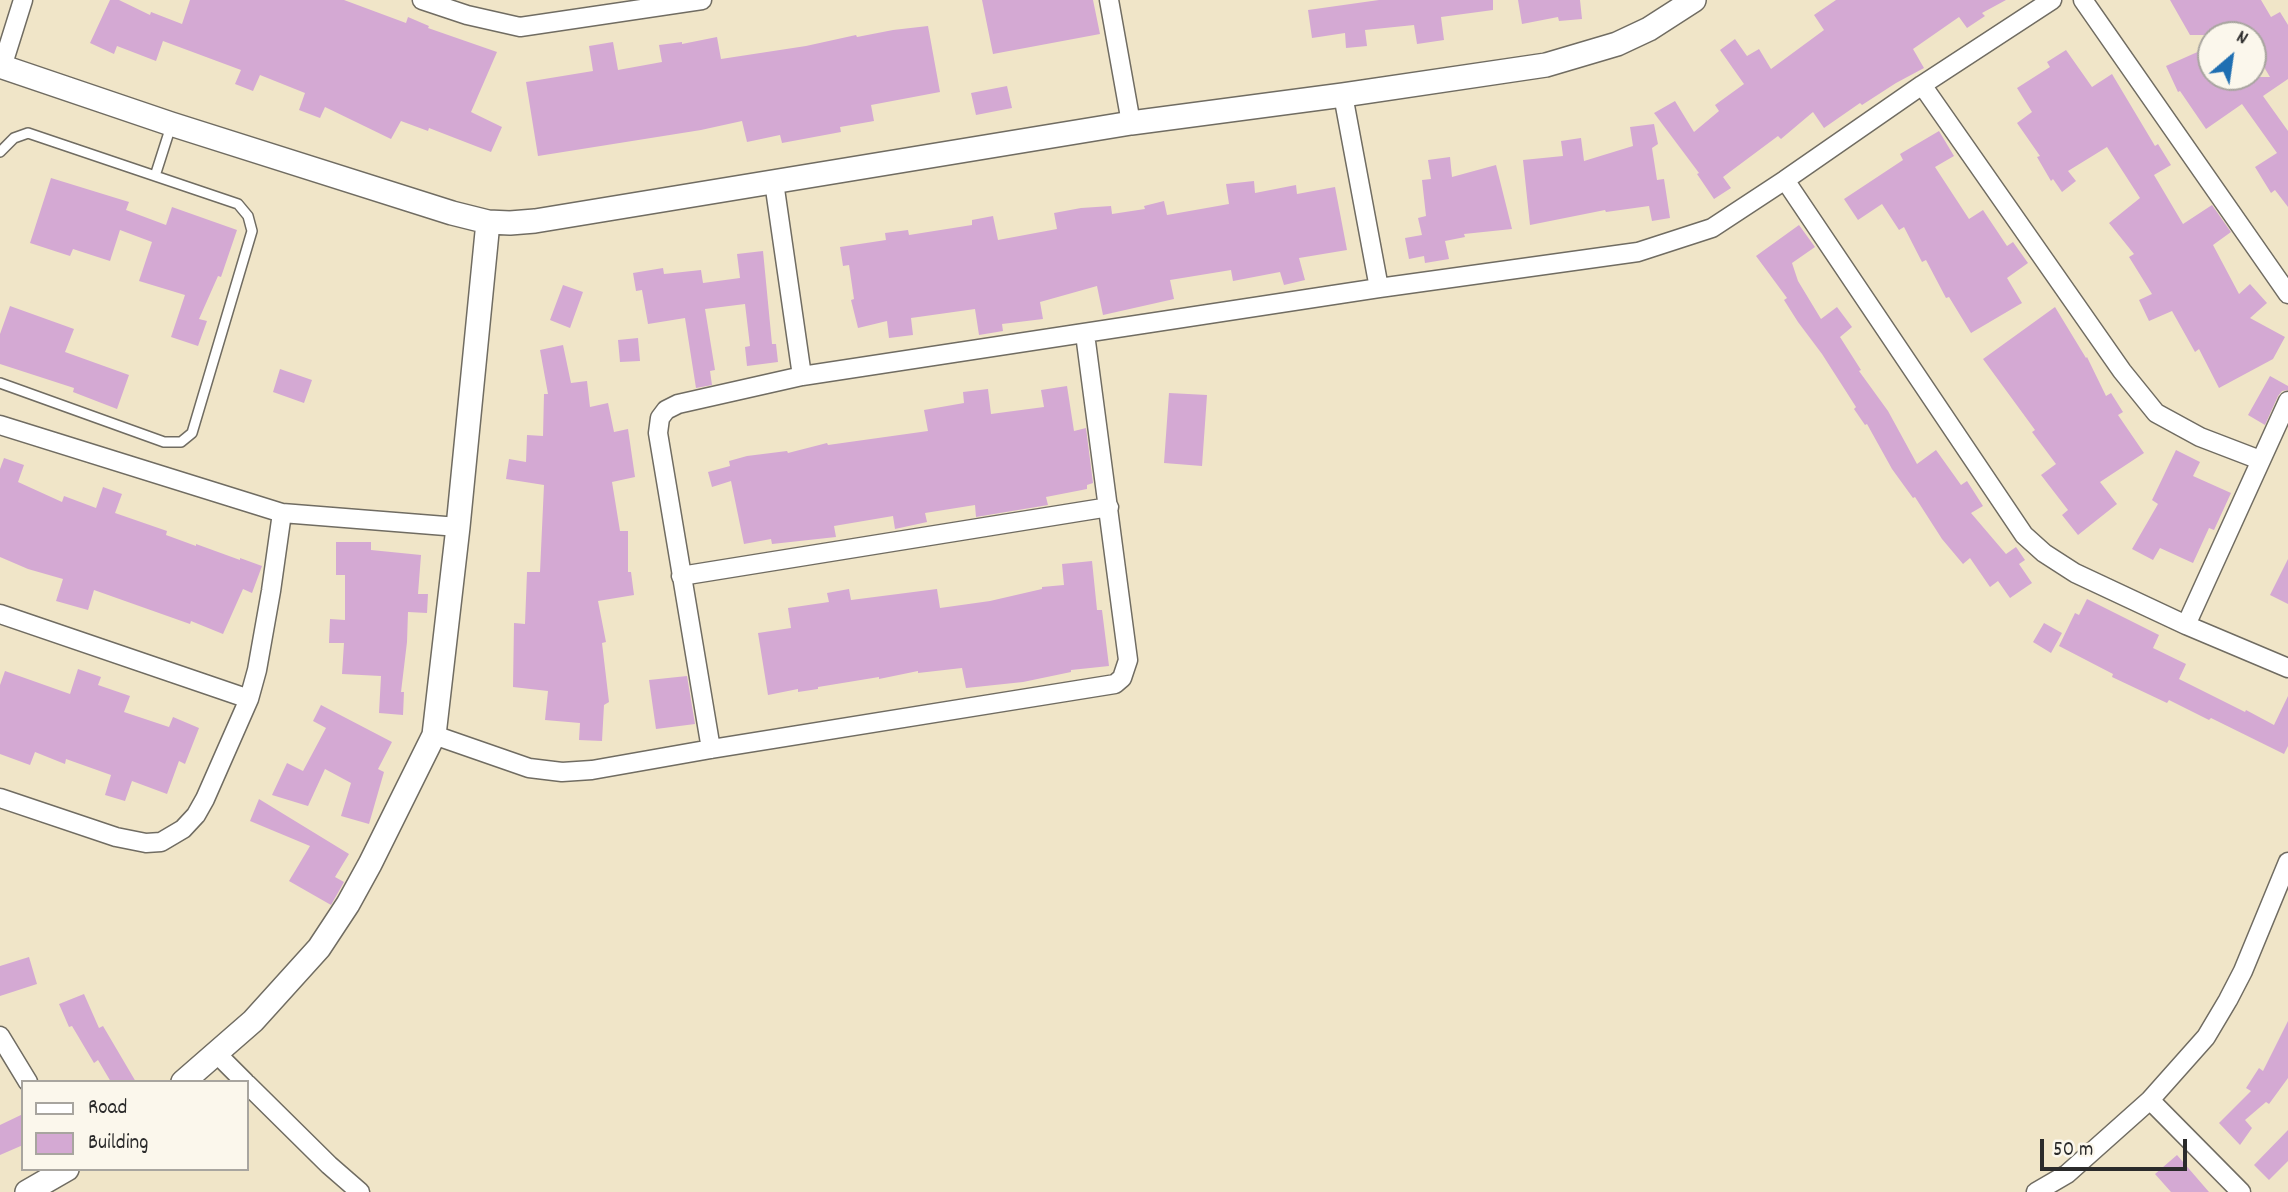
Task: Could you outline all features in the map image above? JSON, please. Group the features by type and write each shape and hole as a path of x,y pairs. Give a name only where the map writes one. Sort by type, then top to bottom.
{"street":[{"path":"23,0 1,67 171,124 488,222 535,221 1131,122 1510,72 1617,44 1649,29 1694,0"},
{"path":"422,0 467,15 520,27 702,0"},
{"path":"1109,0 1131,122"},
{"path":"711,749 658,433 660,418 666,410 678,404 802,376 1379,288 1639,253 1712,228 2052,0"},
{"path":"2083,0 2288,294"},
{"path":"1922,85 2122,371 2156,413 2200,437 2260,460"},
{"path":"1343,95 1379,288"},
{"path":"1785,180 2024,535 2075,573 2186,625 2288,668"},
{"path":"774,182 802,376"},
{"path":"185,1080 253,1021 319,948 370,864 434,735 488,222"},
{"path":"434,735 529,768 562,772 593,770 1115,684 1122,678 1128,660 1085,334"},
{"path":"2186,625 2288,401"},
{"path":"0,425 282,513 458,527"},
{"path":"681,576 1109,507"},
{"path":"0,798 116,837 146,843 161,842 183,829 196,815 218,772 249,699 257,670 282,513"},
{"path":"0,614 249,699"},
{"path":"2036,1192 2067,1174 2150,1100 2206,1037 2228,1000 2288,862"},
{"path":"0,1036 27,1080"},
{"path":"215,1052 243,1080"},
{"path":"248,1085 360,1192"},
{"path":"2150,1100 2241,1192"},
{"path":"27,1192 64,1171"}],"lane":[{"path":"155,176 171,124"},
{"path":"0,152 14,138 28,133 238,204 248,216 252,230 192,433 181,442 164,442 0,383"}],"building":[{"path":"110,0 119,0 150,15 151,12 182,24 190,0 344,0 406,23 408,17 429,26 428,28 497,52 471,112 502,127 491,152 429,128 428,131 401,121 391,139 325,107 320,118 299,110 305,93 260,75 253,91 235,84 241,70 163,41 156,61 117,46 114,54 90,43"},
{"path":"982,0 1093,0 1100,34 993,54"},
{"path":"1379,0 1493,0 1493,10 1441,17 1444,40 1417,44 1414,25 1365,30 1367,46 1346,48 1345,33 1312,38 1308,10"},
{"path":"1518,0 1580,0 1582,19 1559,21 1558,17 1522,24"},
{"path":"1836,0 2006,0 1982,13 1985,16 1967,28 1959,17 1913,49 1924,68 1862,105 1860,103 1824,128 1813,112 1781,139 1778,136 1723,177 1731,188 1714,199 1697,174 1699,173 1654,113 1675,101 1694,132 1719,111 1715,105 1744,84 1720,50 1735,39 1747,56 1759,49 1771,69 1824,30 1814,15"},
{"path":"2170,0 2261,0 2271,17 2280,12 2288,25 2288,79 2263,96 2288,131 2288,207 2275,190 2271,193 2255,167 2277,153 2242,104 2206,129 2180,91 2178,92 2166,66 2197,52 2197,91 2267,91 2267,77 2270,77 2267,72 2267,21 2197,21 2197,35 2190,35"},
{"path":"928,26 940,92 871,105 874,121 840,127 841,132 782,143 780,135 747,142 742,121 538,156 526,82 593,71 589,46 613,42 618,70 662,62 659,45 682,44 717,37 721,59 856,35 857,37"},
{"path":"2066,50 2092,87 2112,74 2155,146 2158,144 2171,165 2154,175 2183,224 2212,205 2231,232 2213,245 2239,294 2250,284 2267,303 2250,318 2285,337 2273,359 2219,388 2199,349 2195,352 2172,311 2149,321 2139,300 2152,294 2129,257 2134,254 2109,223 2140,198 2107,147 2068,171 2076,181 2062,192 2053,179 2051,181 2037,157 2040,156 2017,123 2032,112 2017,88 2050,67 2047,62"},
{"path":"1007,86 1012,108 976,115 971,93"},
{"path":"1654,124 1658,144 1652,148 1657,180 1664,179 1670,218 1652,221 1649,206 1605,210 1530,225 1523,160 1563,156 1561,141 1581,138 1584,161 1633,146 1630,127"},
{"path":"1939,131 1954,156 1935,167 1969,219 1983,210 2007,246 2013,242 2028,263 2007,278 2022,303 1971,333 1949,297 1946,298 1926,260 1922,262 1904,227 1899,230 1882,204 1858,220 1844,199 1903,160 1900,154"},
{"path":"1450,157 1452,177 1496,165 1512,229 1464,234 1465,237 1445,241 1449,259 1425,263 1424,256 1409,259 1405,238 1422,235 1418,218 1426,216 1422,180 1431,179 1428,160"},
{"path":"51,178 129,202 126,210 166,225 172,207 237,230 221,277 218,276 199,319 207,321 198,346 171,337 185,295 139,281 152,242 120,230 110,261 73,249 70,256 30,243"},
{"path":"1254,181 1255,193 1296,185 1297,194 1335,187 1347,250 1299,258 1305,280 1284,285 1280,272 1233,281 1231,270 1170,280 1174,299 1103,315 1097,286 1040,302 1043,319 1002,324 1003,331 979,335 975,309 911,318 913,335 889,338 887,321 858,328 851,300 854,299 849,265 843,266 840,247 886,240 885,233 908,230 909,235 972,225 972,220 993,216 998,240 1057,229 1054,213 1081,208 1111,206 1112,214 1145,209 1144,206 1164,201 1167,215 1229,204 1226,184"},
{"path":"1799,225 1815,247 1792,263 1798,281 1821,319 1837,307 1852,327 1840,337 1861,370 1859,371 1888,411 1917,464 1936,450 1961,485 1967,481 1983,506 1971,513 2006,554 2016,547 2025,560 2019,564 2032,583 2010,598 1998,581 1990,587 1970,558 1963,564 1942,539 1915,497 1913,498 1892,469 1867,424 1865,425 1854,409 1856,407 1822,354 1784,300 1787,298 1756,256"},
{"path":"763,251 772,344 776,344 778,362 747,366 745,347 750,346 745,304 705,309 715,370 710,371 712,385 696,388 685,318 648,324 642,290 636,291 633,273 663,268 664,274 701,270 703,283 740,278 737,254"},
{"path":"563,285 583,292 570,328 550,320"},
{"path":"10,306 74,329 65,352 129,375 117,409 73,392 74,388 0,364 0,334"},
{"path":"2055,307 2087,357 2106,396 2111,393 2123,412 2118,415 2144,453 2100,482 2117,504 2078,535 2062,515 2068,510 2041,475 2056,464 2032,432 2035,430 1983,359"},
{"path":"638,338 640,361 620,362 618,340"},
{"path":"563,345 571,383 587,381 590,407 608,403 614,432 628,429 635,477 612,482 620,531 628,531 628,572 631,572 634,595 598,601 606,642 602,643 609,702 604,705 602,741 579,740 580,723 545,720 548,691 513,687 514,623 525,624 527,572 540,572 544,485 506,479 509,459 526,462 527,435 543,436 544,394 548,394 540,350"},
{"path":"280,369 312,380 304,403 273,392"},
{"path":"2270,376 2288,386 2288,390 2282,391 2278,396 2265,425 2248,415"},
{"path":"1067,386 1074,431 1086,428 1093,483 1087,485 1087,489 1046,497 1048,505 976,517 975,505 925,513 927,522 895,529 893,516 834,526 836,537 772,544 771,539 744,544 731,481 712,487 708,472 730,466 729,461 747,456 788,453 827,443 828,445 928,431 924,410 964,403 963,392 988,389 991,414 1044,407 1041,390"},
{"path":"1169,393 1207,395 1202,466 1164,463"},
{"path":"2176,450 2200,462 2193,476 2231,493 2214,530 2209,528 2193,563 2160,548 2153,560 2132,549 2158,504 2152,500"},
{"path":"4,458 24,465 18,482 62,502 64,496 96,508 103,487 122,494 115,513 167,531 166,535 196,546 262,566 252,593 243,589 223,634 94,590 88,610 56,601 63,579 0,557 0,469"},
{"path":"336,542 371,542 371,550 421,555 418,594 428,594 427,613 408,612 401,692 404,692 403,715 379,713 381,676 342,674 344,643 329,643 330,619 345,620 345,575 336,575"},
{"path":"2288,559 2288,604 2270,595"},
{"path":"1092,561 1097,610 1102,610 1109,666 1071,670 1023,682 966,688 962,668 918,671 768,695 758,633 791,628 788,608 829,602 827,593 849,589 851,600 937,589 940,608 990,601 1042,587 1064,585 1062,564"},
{"path":"2087,599 2159,635 2153,648 2186,664 2179,679 2245,712 2246,710 2274,725 2288,696 2288,746 2284,754 2211,718 2209,720 2169,700 2167,703 2112,677 2113,674 2059,646 2075,613 2079,615"},
{"path":"2044,623 2062,633 2051,653 2033,642"},
{"path":"78,669 101,677 98,685 130,696 124,712 169,727 173,717 199,728 185,764 179,761 167,794 132,781 125,801 105,795 111,775 66,759 65,764 35,752 30,765 0,754 0,685 5,671 70,694"},
{"path":"687,676 695,724 656,729 649,680"},
{"path":"321,705 392,742 378,769 384,772 369,824 341,816 351,783 325,769 308,806 272,795 287,763 303,771 326,728 313,721"},
{"path":"259,799 349,854 335,877 344,882 331,905 289,881 310,846 250,821"},
{"path":"29,957 37,984 0,996 0,966"},
{"path":"84,994 99,1028 103,1026 135,1080 110,1080 98,1060 94,1063 72,1026 69,1027 59,1004"},
{"path":"2288,1021 2288,1078 2269,1104 2266,1102 2245,1120 2252,1128 2240,1145 2219,1123 2251,1091 2246,1088 2259,1068 2263,1071"},
{"path":"21,1115 21,1146 0,1155 0,1125"},
{"path":"2288,1130 2288,1161 2269,1180 2254,1165"},
{"path":"2177,1155 2209,1192 2171,1192 2155,1174"}]}
